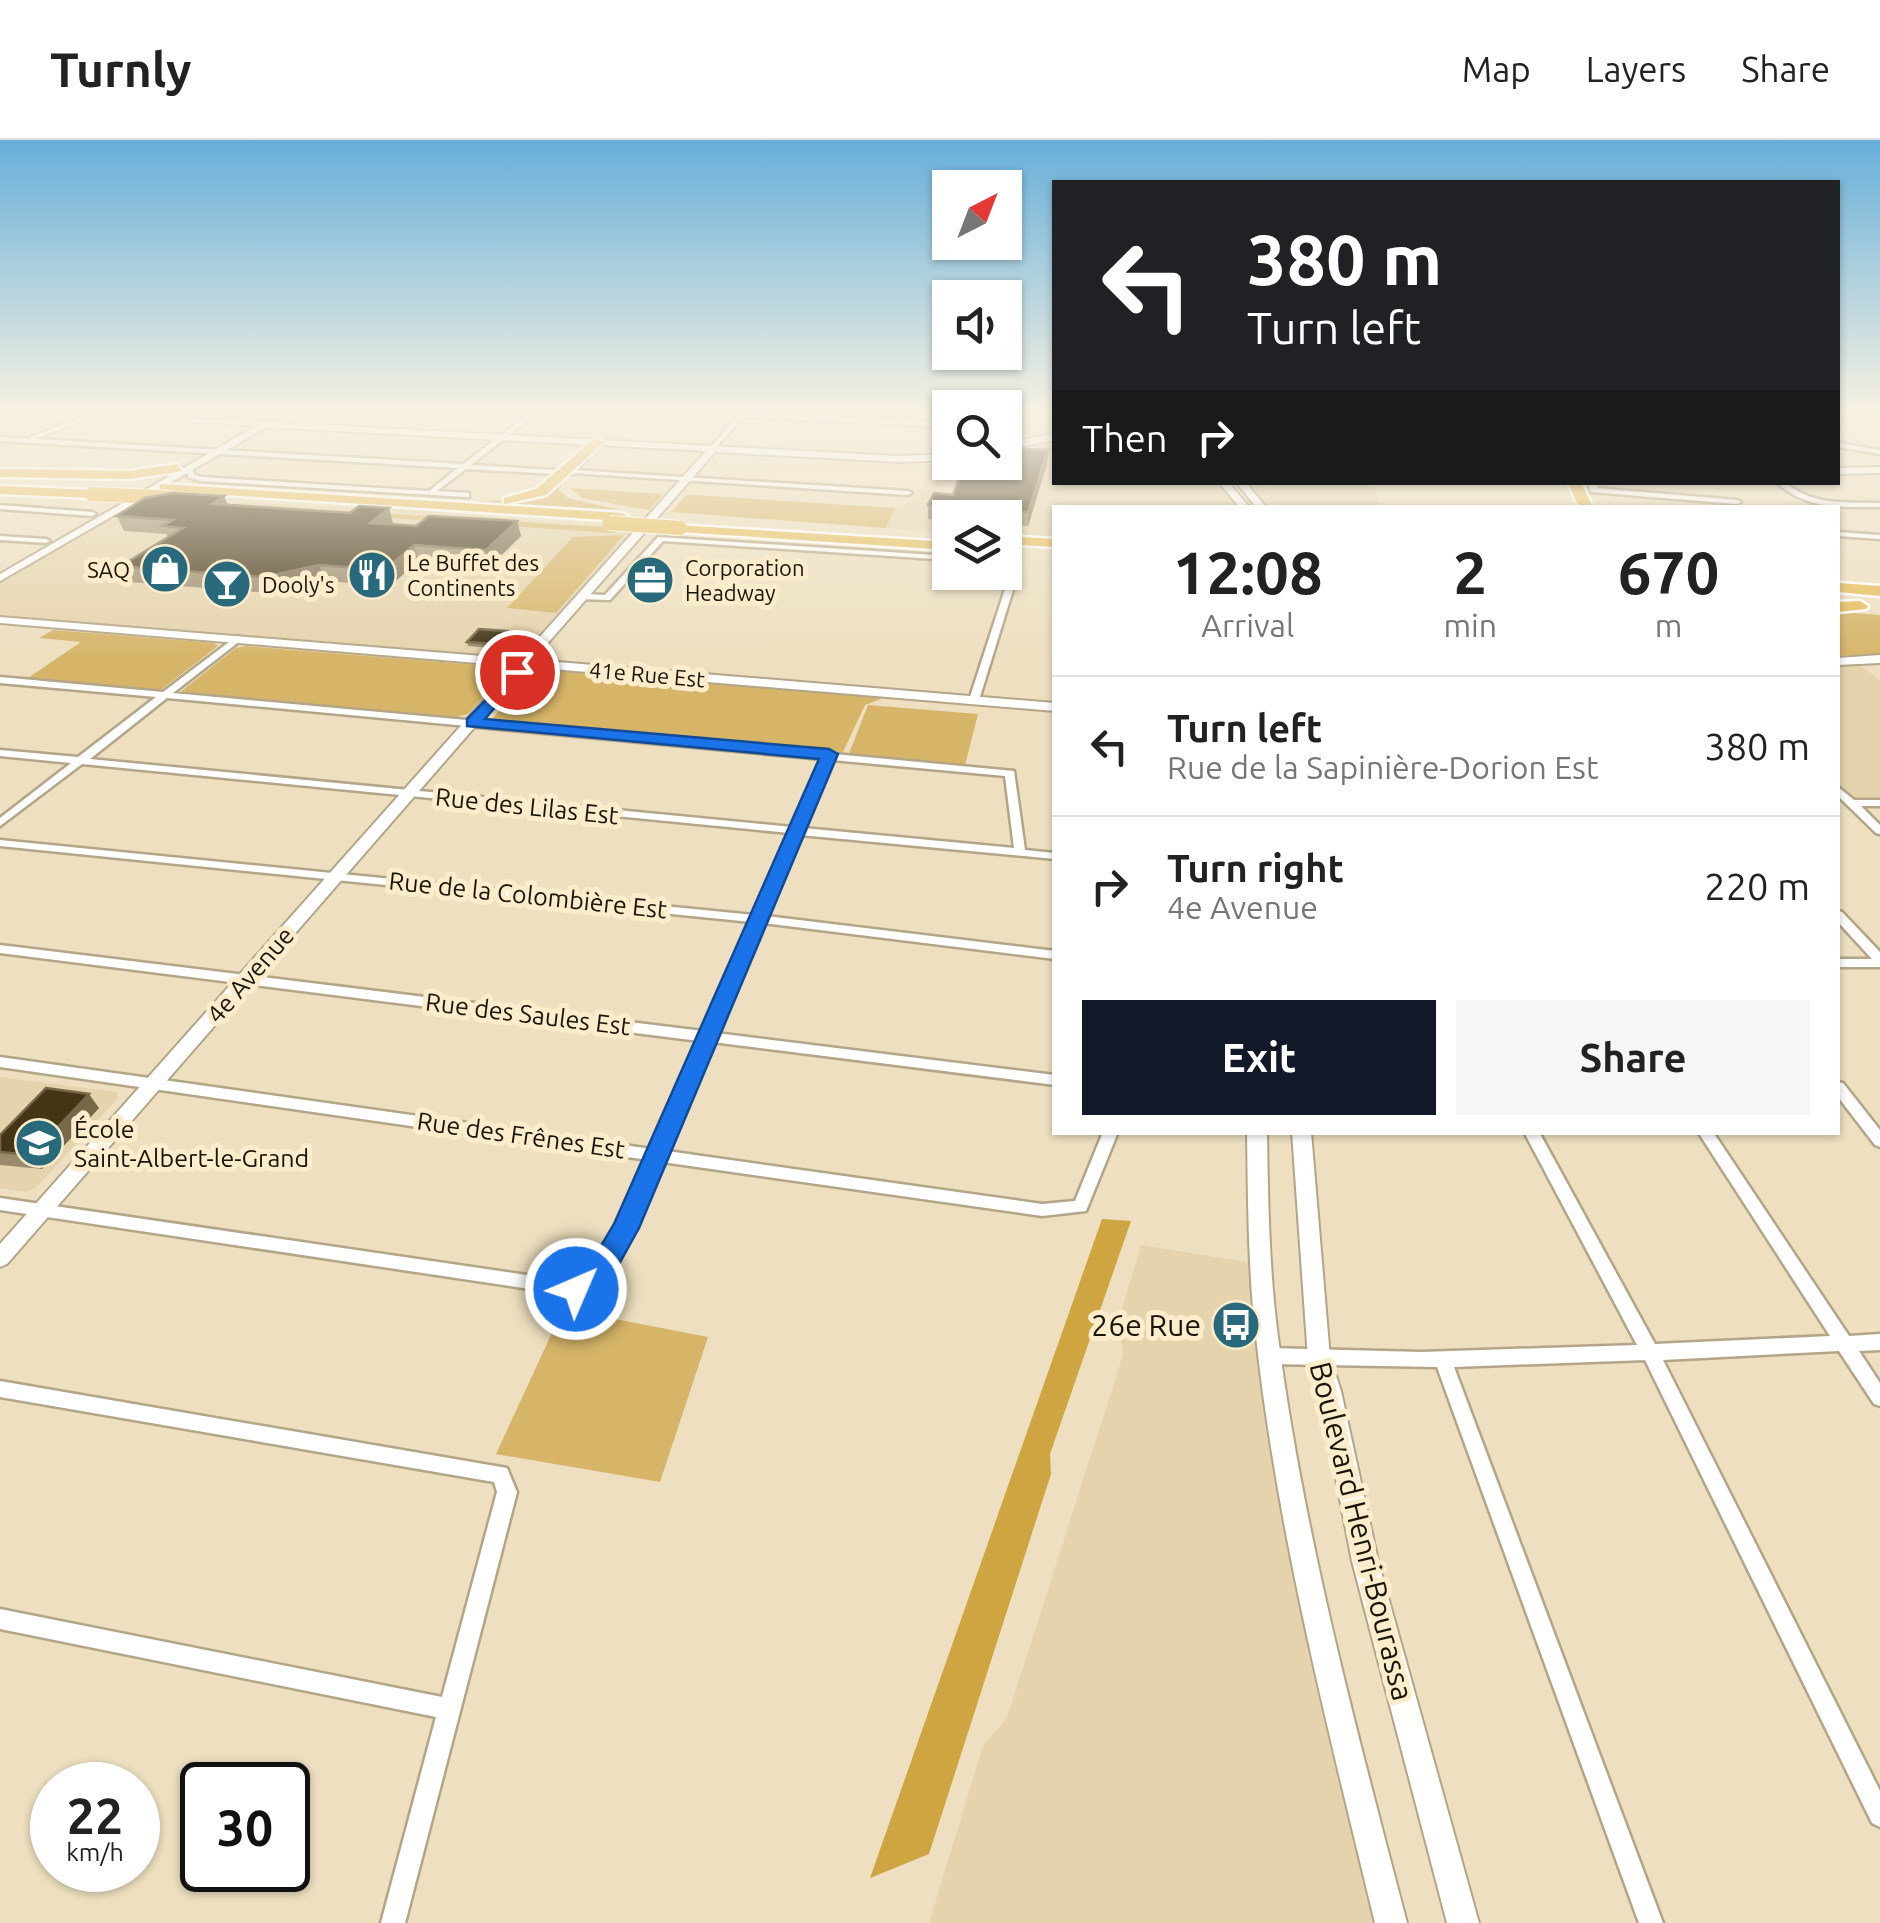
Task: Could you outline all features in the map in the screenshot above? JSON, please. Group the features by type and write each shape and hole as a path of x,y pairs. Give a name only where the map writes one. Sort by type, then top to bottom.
{"highway":[{"path":"212,496 398,509 622,517 932,544"},
{"path":"262,496 529,496"},
{"path":"574,496 622,517"},
{"path":"329,498 932,535"},
{"path":"1022,541 1052,543"},
{"path":"1022,556 1052,552"},
{"path":"1840,591 1880,594"},
{"path":"1840,606 1880,608"}],"street":[{"path":"0,569 127,496"},
{"path":"0,578 136,496"},
{"name":"4e Avenue","path":"0,1258 671,496"},
{"path":"1667,496 1737,502"},
{"path":"1796,496 1813,502 1880,505"},
{"path":"0,507 92,514"},
{"path":"1840,534 1880,537"},
{"path":"0,538 46,541"},
{"path":"582,597 608,598 662,539 932,557"},
{"path":"974,700 1009,590"},
{"name":"41e Rue Est","path":"0,620 1052,707"},
{"path":"0,823 237,639"},
{"path":"1840,662 1880,659"},
{"path":"0,680 829,754 1010,774 1020,854"},
{"name":"Rue des Lilas Est","path":"0,753 1052,856"},
{"path":"0,1204 576,1289 598,1276 626,1228 829,754"},
{"path":"1840,792 1880,830"},
{"path":"1851,803 1880,802"},
{"name":"Rue de la Colombière Est","path":"0,843 758,919 1052,955"},
{"path":"1840,917 1880,962"},
{"name":"Rue des Saules Est","path":"0,949 1052,1080"},
{"path":"1840,963 1880,962"},
{"name":"Rue des Frênes Est","path":"0,1062 1042,1210 1080,1207 1110,1135"},
{"path":"1840,1091 1880,1141"},
{"name":"Boulevard Henri-Bourassa","path":"1257,1135 1255,1219 1268,1356 1294,1522 1391,1923"},
{"name":"Boulevard Henri-Bourassa","path":"1301,1135 1319,1358 1330,1390 1365,1561 1463,1923"},
{"path":"1533,1135 1648,1351 1880,1815"},
{"path":"1707,1135 1880,1398"},
{"path":"1268,1356 1443,1360 1880,1342"},
{"path":"1443,1360 1651,1923"},
{"path":"0,1389 500,1474 507,1492 393,1923"},
{"path":"0,1619 449,1709"}],"shaded area":[{"path":"566,496 620,510 469,502"},
{"path":"580,496 661,496 649,510"},
{"path":"685,496 895,508 886,528 671,512"},
{"path":"919,496 1229,496 1238,505 1052,505 1052,539 1022,537 1022,500 932,500 932,532 886,528 895,508"},
{"path":"1260,496 1377,496 1380,505 1269,505"},
{"path":"136,498 398,509 641,529 525,663 0,620 0,578"},
{"path":"142,498 630,529 613,533 138,501"},
{"path":"624,535 556,613 507,608 573,537"},
{"path":"1840,612 1880,615 1880,654 1840,656"},
{"path":"53,630 218,646 158,692 25,680 81,642 39,638"},
{"path":"236,648 502,667 506,671 468,714 453,718 179,693"},
{"path":"1855,661 1880,680 1880,803 1851,803 1840,792 1840,662"},
{"path":"539,669 888,696 865,705 843,752 492,719"},
{"path":"868,705 978,714 964,769 848,756"},
{"name":"École Saint-Albert-le-Grand","path":"0,1077 117,1092 117,1099 37,1187 25,1192 0,1188"},
{"path":"1102,1219 1131,1221 1050,1454 1051,1474 929,1854 870,1878"},
{"path":"1141,1245 1258,1264 1265,1328 1391,1923 929,1923 983,1746 1007,1718 1123,1355 1119,1319"},
{"path":"563,1309 708,1337 660,1482 496,1454"}],"building":[{"path":"224,496 212,504 350,513 359,506 389,508 370,523 416,526 429,516 517,521 486,550 414,545 385,570 319,565 264,577 121,566 183,528 163,526 173,520 117,516 145,498"},
{"path":"932,496 1033,496 1028,512 1022,512 1022,500 932,500 932,505 928,505"},
{"path":"479,629 507,631 496,644 467,642"},
{"path":"46,1088 89,1094 31,1155 0,1152 0,1135"}],"place":[{"name":"SAQ","path":"165,569"},
{"name":"Le Buffet des Continents","path":"372,575"},
{"name":"Corporation Headway","path":"650,580"},
{"name":"Dooly's","path":"227,584"},
{"name":"École Saint-Albert-le-Grand","path":"39,1143"},
{"name":"26e Rue","path":"1236,1325"}],"route":[{"path":"517,672 472,723 829,754 626,1228 598,1276 576,1289"}]}
